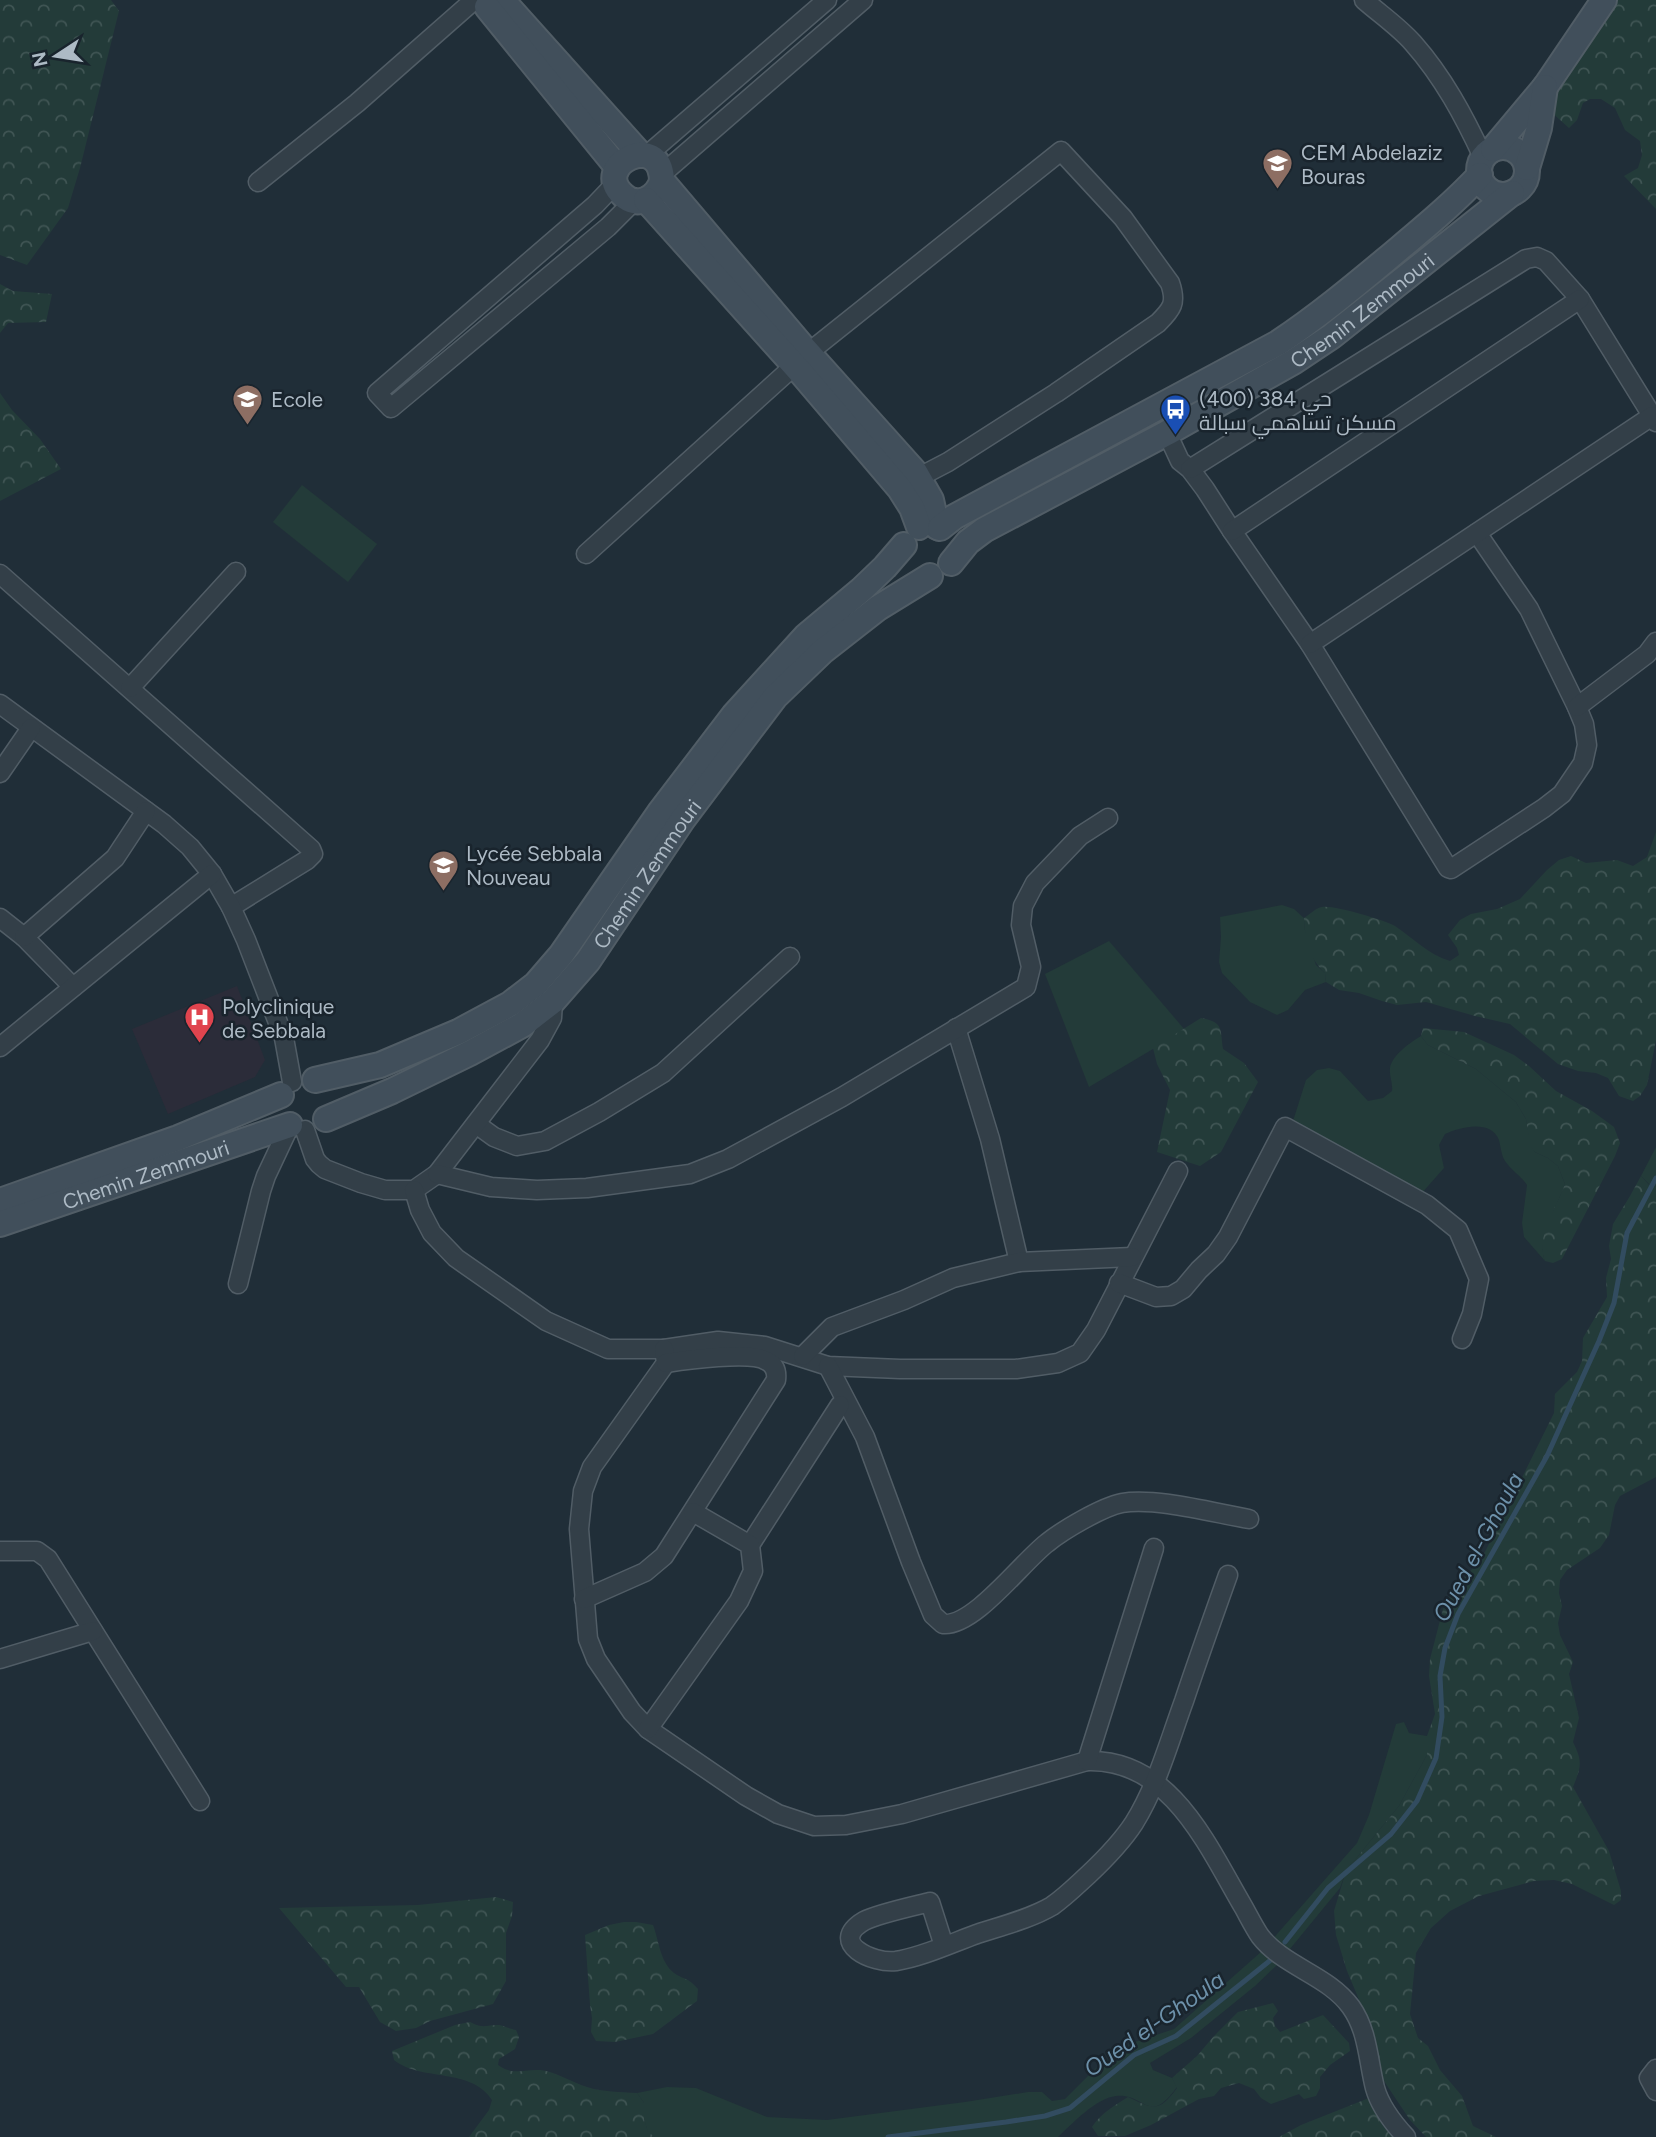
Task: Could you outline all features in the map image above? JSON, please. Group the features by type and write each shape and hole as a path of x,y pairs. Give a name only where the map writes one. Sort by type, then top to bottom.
{"street":[{"path":"648,178 632,155 623,160 617,175 595,205 377,393 391,408 608,227 648,178 827,0"},
{"path":"486,2 617,175 622,195 648,178 863,0"},
{"path":"1364,0 1411,40 1433,67 1463,116 1485,160 1488,189 1495,194 1504,195 1512,193 1524,183 1527,168 1525,159 1519,152 1502,147 1485,160"},
{"name":"Chemin Zemmouri","path":"0,1201 178,1138 296,1086 380,1065 458,1032 510,1004 536,984 561,955 660,812 734,715 806,636 925,532 1278,343 1315,319 1452,204 1545,87 1604,0"},
{"path":"486,2 648,178 802,360 900,489 925,532"},
{"path":"258,182 486,2"},
{"name":"Chemin Zemmouri","path":"1527,168 1539,128 1545,87"},
{"path":"586,554 802,360 1060,151 1123,218 1170,283 1174,296 1171,310 1158,324 948,462 925,474 915,472"},
{"name":"Chemin Zemmouri","path":"951,562 968,542 984,530 1167,433 1293,362 1332,336 1512,193"},
{"path":"1190,469 1526,259 1537,257 1546,261 1580,299 1654,419 1310,644"},
{"path":"1232,531 1580,299"},
{"path":"802,360 915,472 931,500 925,532 903,552 909,567 922,575 930,576 942,572 951,562 953,543 950,537 925,532"},
{"path":"1167,433 1180,461 1190,469 1205,489 1310,644 1451,869 1562,794 1584,762 1587,745 1584,724 1577,707 1529,609 1477,533"},
{"path":"130,688 236,572"},
{"path":"0,574 311,849 313,854 307,860 231,906"},
{"name":"Chemin Zemmouri","path":"0,1224 307,1125 392,1091 522,1025 553,1001 588,961 683,819 775,697 823,651 878,608 930,576"},
{"path":"1577,707 1647,654 1656,642"},
{"path":"0,704 164,824 190,847 212,874 231,906 284,1038 296,1086 280,1112 307,1125"},
{"path":"0,772 31,728"},
{"path":"24,937 115,858 146,811"},
{"path":"437,1174 491,1187 537,1190 587,1188 690,1174 728,1159 766,1139 1026,987 1031,967 1021,925 1023,905 1035,883 1080,836 1108,818"},
{"path":"0,1046 212,874"},
{"path":"0,918 24,937 73,987"},
{"path":"476,1124 494,1137 517,1146 545,1141 663,1073 790,957"},
{"path":"307,1125 315,1158 325,1169 385,1190 414,1190 437,1174 540,1040 552,1018 553,1001"},
{"path":"956,1028 990,1139 1019,1262"},
{"path":"238,1284 266,1176 307,1125 330,1108 324,1087 296,1086"},
{"path":"1119,1283 1156,1297 1171,1296 1184,1289 1222,1246 1286,1127 1427,1205 1458,1230 1479,1279 1472,1314 1462,1339"},
{"path":"1178,1171 1096,1330 1080,1353 1058,1363 1016,1369 901,1370 828,1366 765,1346 718,1341 665,1356 592,1467 583,1491 579,1529 588,1639 596,1659 632,1712 648,1729 746,1796 786,1817 814,1826 846,1825 902,1814 1087,1761 1104,1760 1121,1764 1155,1783 1179,1805 1198,1829 1261,1937 1290,1962 1330,1985 1350,2006 1363,2029 1376,2091 1391,2120 1406,2137"},
{"path":"414,1190 420,1210 432,1233 456,1258 546,1321 608,1349 665,1356 759,1358 771,1362 776,1373 773,1386 664,1556 645,1572 583,1599"},
{"path":"803,1356 832,1327 953,1278 1019,1262 1132,1256"},
{"path":"828,1366 865,1437 933,1615 943,1624 952,1624 979,1608 1048,1542 1100,1511 1119,1503 1140,1501 1249,1519"},
{"path":"648,1729 739,1601 752,1571 750,1545 839,1405"},
{"path":"693,1512 750,1545"},
{"path":"1087,1761 1154,1548"},
{"path":"0,1550 37,1551 43,1554 200,1801"},
{"path":"944,1946 930,1902 866,1920 852,1931 850,1937 857,1952 872,1959 895,1961 944,1946 1049,1908 1113,1851 1134,1823 1155,1783 1228,1575"},
{"path":"0,1659 93,1632"},
{"path":"1656,2069 1648,2078 1656,2091"}],"shaded area":[{"name":"Polyclinique de Sebbala","path":"237,986 265,1060 255,1077 168,1114 132,1029"}],"green space":[{"path":"0,0 111,0 119,11 68,208 27,265 0,255"},
{"path":"1617,0 1656,0 1656,209 1624,176 1638,168 1642,155 1640,141 1625,130 1615,108 1601,99 1590,99 1583,103 1577,120 1569,128 1550,111 1571,67"},
{"path":"0,284 13,291 52,294 46,322 8,323 0,333"},
{"path":"0,393 40,439 61,469 0,501"},
{"path":"302,485 377,544 348,582 273,522"},
{"path":"1656,832 1656,1040 1647,1085 1633,1101 1619,1096 1608,1078 1558,1064 1510,1024 1426,1002 1397,1005 1359,993 1339,990 1326,982 1325,973 1309,948 1304,918 1322,907 1328,907 1389,923 1428,950 1450,961 1459,955 1448,935 1460,920 1520,899 1547,870 1559,860 1571,856 1586,863 1617,860 1633,866 1647,857"},
{"path":"1282,905 1294,909 1304,918 1316,965 1325,973 1326,982 1305,990 1288,1010 1277,1015 1250,1002 1222,973 1219,962 1220,917"},
{"path":"1109,941 1185,1030 1089,1087 1045,974"},
{"path":"1201,1018 1217,1024 1221,1031 1223,1049 1244,1063 1258,1082 1221,1152 1200,1166 1157,1152 1170,1090 1157,1064 1153,1048"},
{"path":"1423,1028 1464,1032 1514,1055 1556,1091 1614,1127 1620,1143 1615,1156 1562,1259 1553,1263 1545,1261 1543,1252 1548,1222 1565,1184 1558,1166 1530,1146 1526,1119 1516,1102 1476,1069 1428,1045 1421,1036"},
{"path":"1421,1036 1428,1045 1476,1069 1516,1102 1526,1119 1531,1146 1535,1152 1558,1166 1565,1184 1543,1243 1545,1261 1524,1237 1522,1223 1527,1185 1505,1161 1499,1140 1489,1129 1475,1126 1445,1134 1439,1145 1444,1168 1421,1194 1293,1121 1306,1080 1317,1070 1329,1068 1340,1071 1368,1101 1383,1098 1392,1091 1390,1068 1394,1058"},
{"path":"1656,1147 1656,1187 1651,1186 1641,1176"},
{"path":"1641,1176 1650,1186 1656,1187 1656,1477 1620,1496 1615,1505 1609,1535 1600,1548 1567,1570 1560,1580 1562,1606 1558,1623 1560,1635 1573,1662 1569,1674 1579,1718 1573,1742 1580,1764 1573,1787 1609,1851 1621,1891 1621,1900 1614,1905 1572,1884 1554,1880 1534,1881 1479,1896 1450,1911 1431,1928 1416,1953 1410,2014 1418,2038 1428,2046 1440,2070 1462,2096 1473,2126 1496,2137 1426,2137 1410,2120 1384,2081 1368,2021 1347,1971 1336,1935 1334,1911 1346,1871 1399,1806 1427,1755 1427,1736 1435,1714 1429,1676 1430,1659 1443,1609 1451,1594 1483,1556 1554,1413 1555,1394 1577,1372 1582,1361 1583,1338 1607,1297 1606,1278 1611,1259 1609,1246 1613,1224"},
{"path":"1404,1722 1409,1733 1427,1736 1427,1755 1399,1806 1346,1871 1340,1888 1276,1966 1191,2038 1150,2063 1153,2070 1172,2078 1177,2087 1159,2105 1153,2107 1126,2096 1108,2098 1085,2112 1058,2137 655,2137 648,2133 644,2119 644,2103 637,2093 667,2087 696,2088 767,2117 827,2120 1028,2092 1042,2092 1052,2101 1065,2099 1096,2068 1132,2043 1174,2029 1262,1951 1357,1843 1369,1815 1396,1724"},
{"path":"496,1897 513,1902 512,1916 506,1933 506,1981 493,2004 430,2021 416,2028 396,2031 380,2022 359,1987 346,1987 279,1908 418,1905"},
{"path":"624,1922 653,1925 666,1963 674,1973 698,1989 697,2001 653,2034 615,2042 596,2041 591,2032 585,1935"},
{"path":"1273,2003 1278,2011 1273,2018 1280,2032 1323,2015 1349,2043 1350,2051 1330,2065 1320,2077 1320,2088 1316,2096 1304,2099 1299,2094 1271,2104 1261,2098 1254,2089 1239,2083 1221,2088 1214,2096 1199,2099 1125,2136 1098,2136 1092,2127 1108,2110 1128,2097 1150,2106 1165,2102 1177,2088 1172,2078 1197,2056 1238,2012"},
{"path":"470,2022 516,2030 519,2037 515,2049 499,2059 498,2065 503,2068 513,2071 546,2071 593,2089 637,2093 644,2103 644,2119 648,2132 655,2137 469,2137 489,2110 492,2100 472,2083 405,2067 394,2060 392,2051 455,2025"},
{"path":"1369,2098 1383,2126 1393,2137 1279,2137 1301,2125"}],"waterway":[{"name":"Oued el-Ghoula","path":"1285,1942 1328,1888 1391,1834 1417,1801 1436,1758 1442,1717 1440,1676 1445,1648 1458,1614 1547,1456 1614,1303 1627,1233 1656,1178"},
{"name":"Oued el-Ghoula","path":"888,2137 1045,2116 1070,2108 1134,2055 1176,2036 1272,1959"}],"place":[{"name":"CEM Abdelaziz Bouras","path":"1278,191"},
{"name":"Ecole","path":"248,426"},
{"name":"حي 384 (400) مسكن تساهمي سبالة","path":"1176,437"},
{"name":"Lycée Sebbala Nouveau","path":"443,892"},
{"name":"Polyclinique de Sebbala","path":"199,1045"}]}
